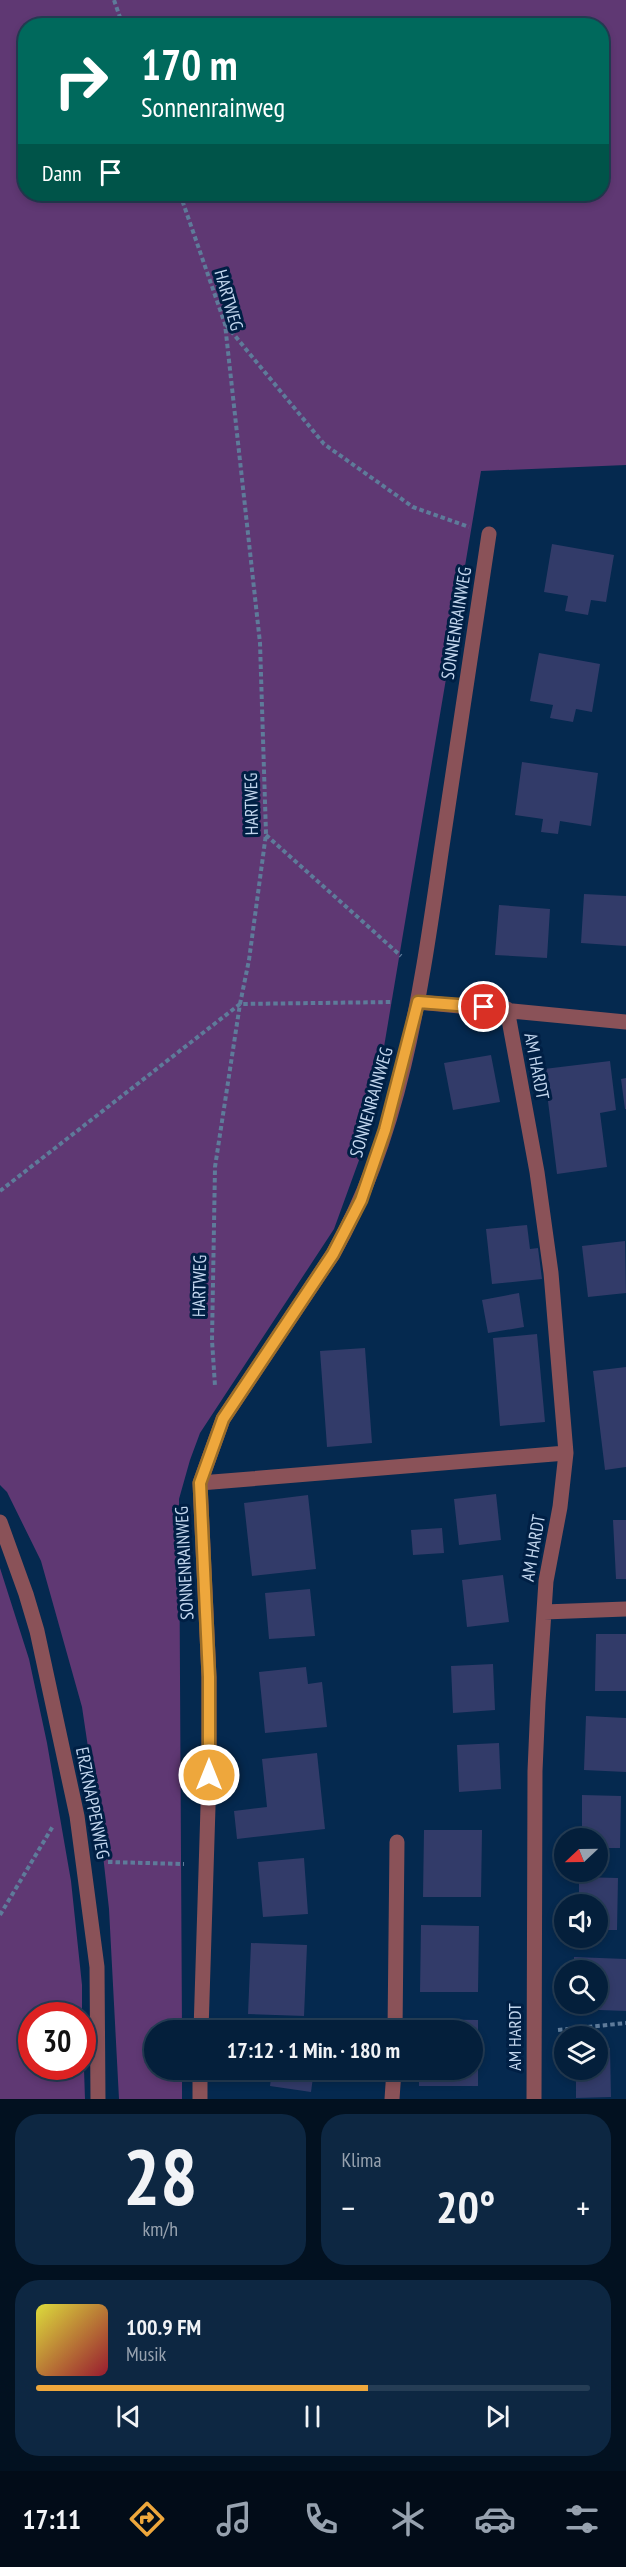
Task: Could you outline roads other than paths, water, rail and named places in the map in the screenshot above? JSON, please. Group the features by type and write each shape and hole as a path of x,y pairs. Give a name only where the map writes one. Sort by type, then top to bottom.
{"street":[{"name":"SONNENRAINWEG","path":"201,2020 209,1775 209,1677 200,1483 223,1419 333,1254 352,1220 385,1130 423,976 489,534"},
{"path":"418,1002 626,1022"},
{"name":"AM HARDT","path":"507,1009 537,1172 546,1239 566,1453 560,1507 546,1581 535,1771 534,2099"},
{"path":"200,1483 566,1453"},
{"name":"ERZKNAPPENWEG","path":"0,1522 14,1557 37,1631 77,1816 97,1967 98,2099"},
{"path":"544,1612 626,1609"},
{"path":"395,2020 398,1842"},
{"path":"200,2080 200,2099"},
{"path":"392,2099 393,2080"}]}
